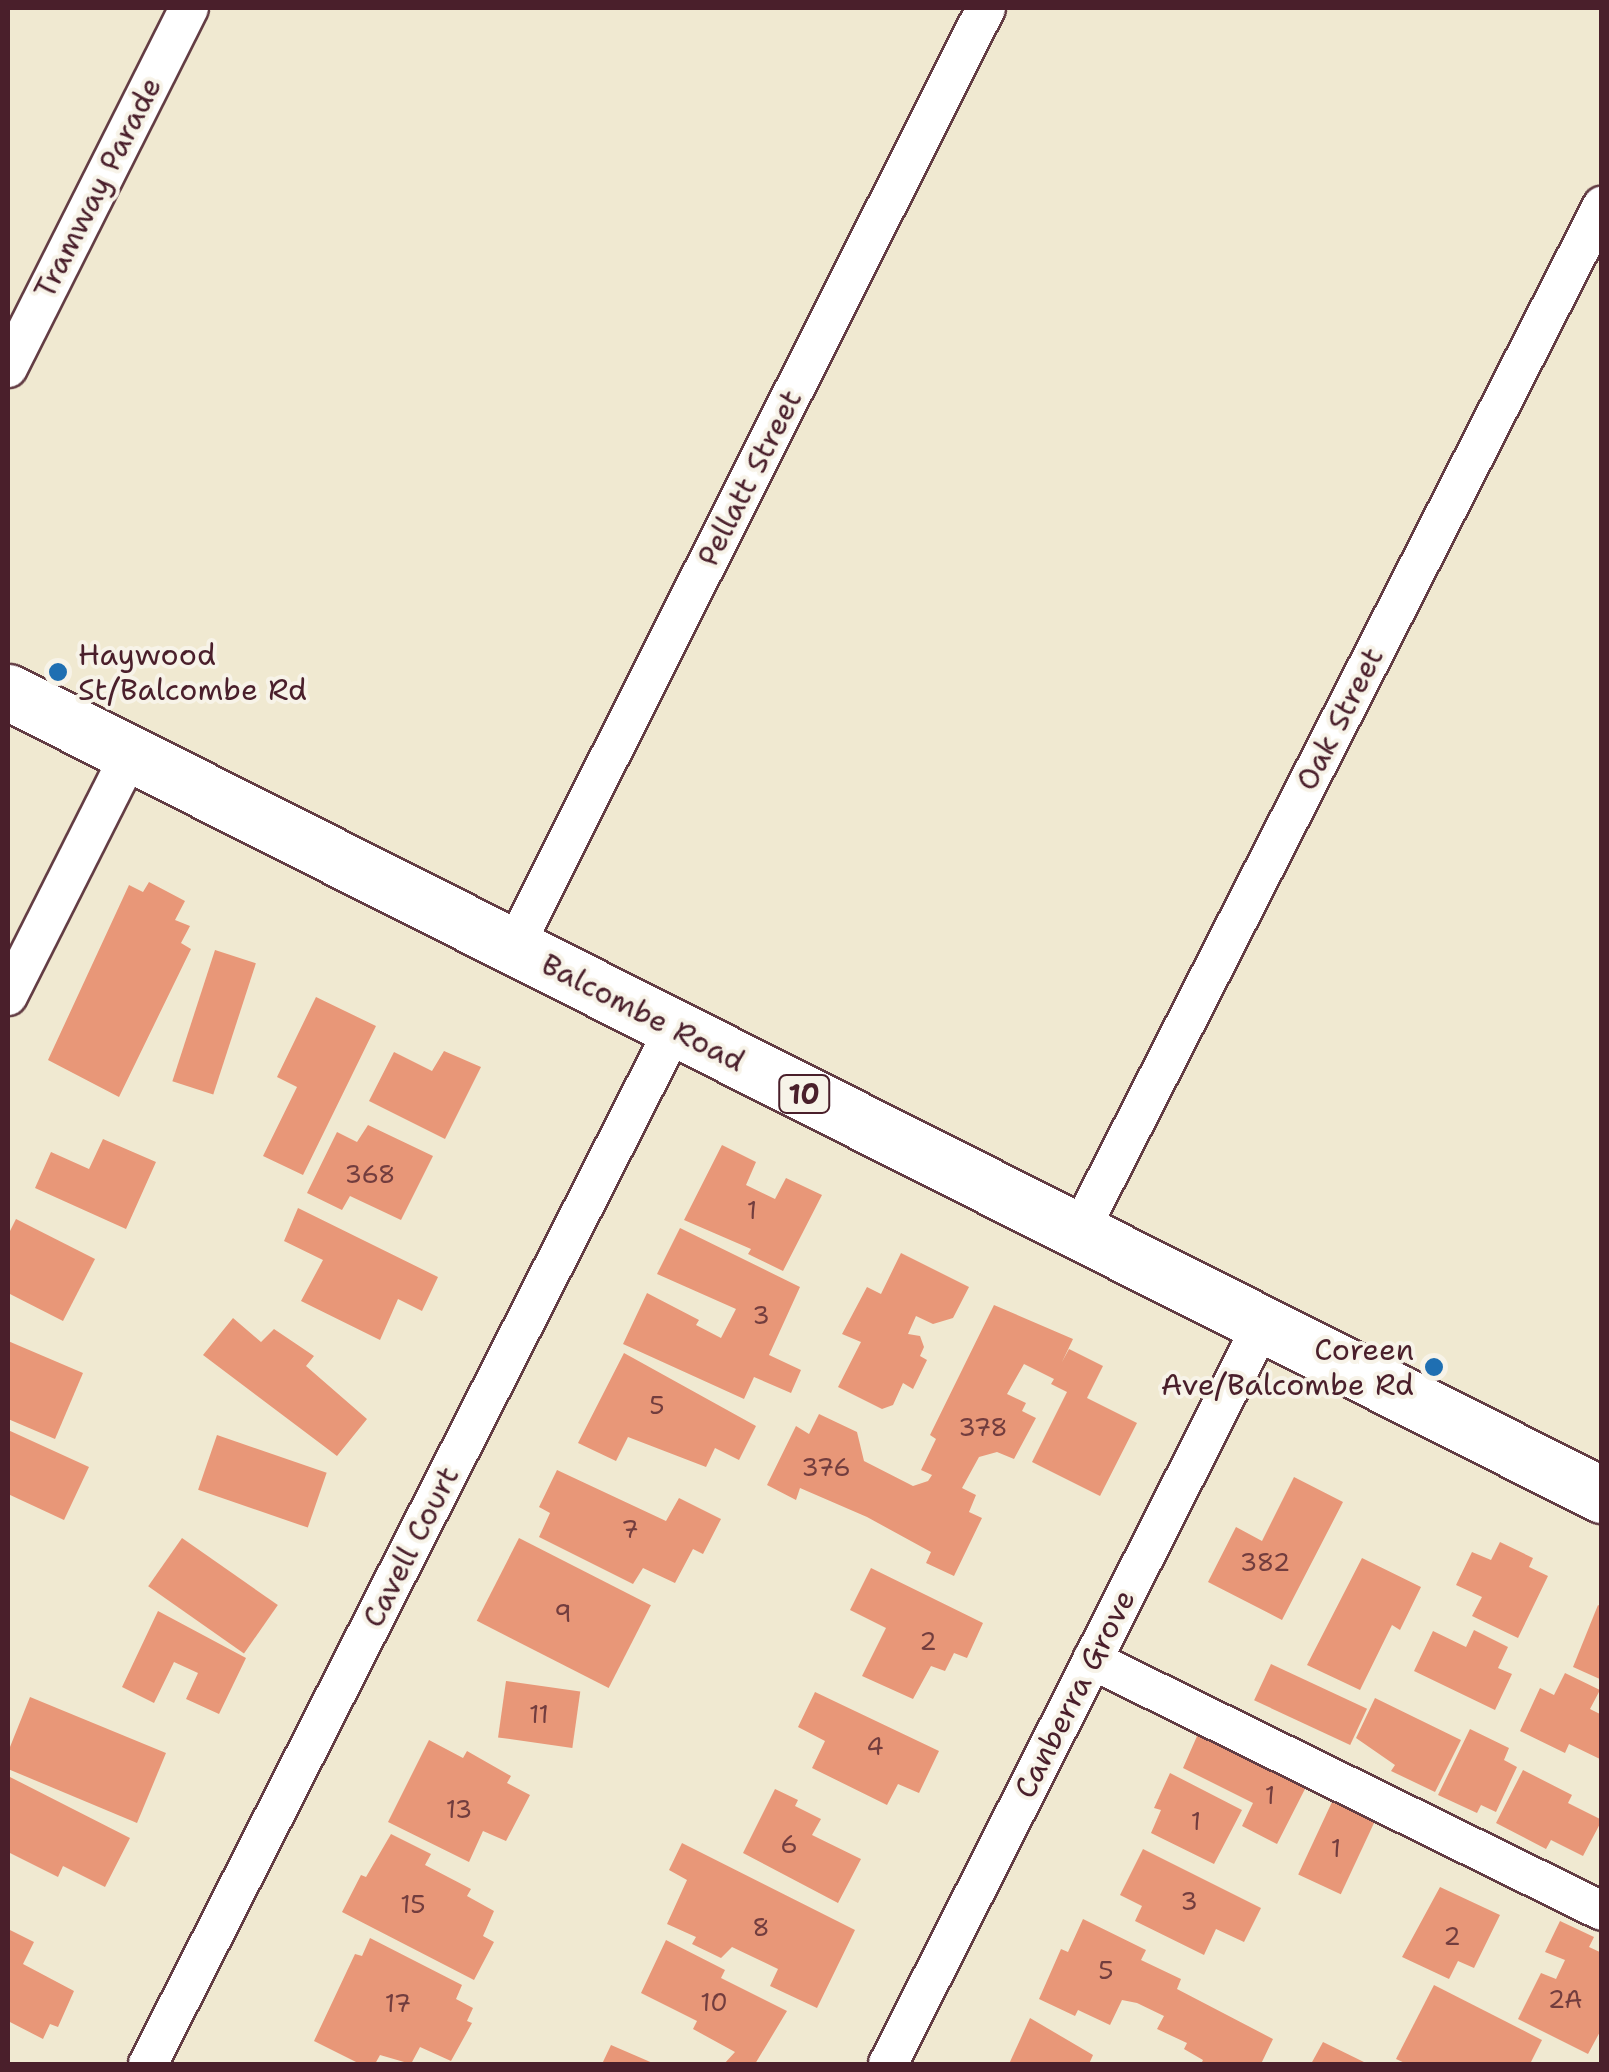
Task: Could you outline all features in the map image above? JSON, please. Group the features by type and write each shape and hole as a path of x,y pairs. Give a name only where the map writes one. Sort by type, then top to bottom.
{"main road":[{"name":"Balcombe Road","path":"8,692 1602,1495"}],"street":[{"name":"Tramway Parade","path":"8,368 188,8"},
{"name":"Pellatt Street","path":"514,948 986,8"},
{"name":"Oak Street","path":"1079,1232 1602,206"},
{"path":"8,996 130,754"},
{"name":"Cavell Court","path":"148,2064 674,1029"},
{"name":"Canberra Grove","path":"888,2064 1262,1325"},
{"path":"1092,1660 1602,1911"}],"building":[{"path":"149,882 185,901 175,920 190,926 181,943 191,949 119,1097 48,1060 129,885 143,892"},
{"path":"215,950 256,963 213,1095 172,1081"},
{"path":"316,997 376,1026 303,1175 263,1156 297,1087 277,1077"},
{"path":"444,1051 481,1067 445,1139 369,1101 394,1052 432,1071"},
{"path":"368,1125 433,1156 401,1220 350,1196 342,1210 307,1193 337,1132 357,1142"},
{"path":"103,1139 156,1162 126,1229 35,1188 51,1152 89,1169"},
{"path":"722,1145 756,1162 746,1185 775,1199 786,1178 822,1195 783,1271 748,1254 751,1249 684,1220"},
{"path":"298,1208 438,1277 422,1311 398,1299 380,1340 301,1301 323,1260 284,1241"},
{"path":"16,1219 95,1259 63,1321 8,1293 8,1235"},
{"path":"680,1228 800,1287 769,1355 801,1370 791,1393 754,1377 744,1399 623,1344 647,1293 699,1320 696,1325 721,1338 736,1309 657,1274"},
{"path":"901,1253 969,1287 953,1318 933,1324 916,1316 908,1334 920,1336 924,1347 920,1356 927,1360 913,1389 903,1383 893,1405 882,1409 838,1387 861,1342 842,1334 867,1287 881,1294"},
{"path":"994,1305 1073,1339 1062,1362 1069,1349 1103,1366 1087,1398 1137,1423 1100,1496 1032,1462 1067,1392 1051,1384 1054,1379 1024,1364 1007,1394 1026,1403 1022,1411 1036,1418 1014,1459 997,1452 979,1457 962,1488 976,1495 969,1512 982,1518 954,1576 926,1563 931,1552 867,1517 800,1488 796,1500 767,1485 796,1426 809,1434 819,1414 857,1432 864,1461 913,1486 928,1481 932,1475 921,1470 936,1439 930,1435"},
{"path":"233,1318 261,1342 274,1329 314,1356 306,1366 367,1419 337,1456 203,1355"},
{"path":"8,1341 83,1373 55,1439 8,1419"},
{"path":"624,1353 756,1426 739,1460 715,1448 706,1467 628,1437 616,1461 578,1443"},
{"path":"8,1430 89,1467 64,1520 8,1494"},
{"path":"217,1435 327,1473 308,1528 198,1490"},
{"path":"557,1470 666,1521 679,1498 721,1519 703,1554 693,1549 675,1583 643,1568 633,1584 539,1537 550,1513 539,1507"},
{"path":"1294,1477 1343,1502 1282,1620 1208,1582 1236,1527 1262,1541"},
{"path":"182,1538 278,1605 244,1653 148,1586"},
{"path":"519,1538 651,1605 609,1688 477,1621"},
{"path":"1500,1542 1533,1558 1529,1567 1548,1576 1518,1638 1472,1616 1482,1597 1456,1585 1472,1552 1491,1560"},
{"path":"1362,1558 1421,1587 1400,1630 1392,1625 1360,1690 1307,1665"},
{"path":"871,1568 983,1623 967,1658 954,1653 945,1671 931,1666 913,1699 862,1676 886,1628 850,1610"},
{"path":"1598,1605 1602,1607 1602,1680 1573,1667"},
{"path":"158,1611 246,1658 219,1714 186,1699 198,1673 174,1662 154,1703 122,1687"},
{"path":"1474,1630 1508,1647 1498,1668 1512,1674 1495,1710 1414,1671 1433,1631 1466,1647"},
{"path":"1271,1664 1367,1709 1350,1745 1254,1700"},
{"path":"1565,1673 1600,1690 1590,1709 1602,1715 1602,1760 1569,1744 1565,1753 1520,1731 1540,1688 1554,1695"},
{"path":"506,1681 580,1691 572,1748 498,1737"},
{"path":"815,1692 939,1751 919,1793 898,1784 887,1805 812,1768 825,1741 798,1727"},
{"path":"30,1697 166,1753 137,1823 8,1769 8,1752"},
{"path":"1375,1698 1461,1740 1435,1792 1391,1771 1395,1765 1356,1738"},
{"path":"1470,1729 1509,1748 1504,1760 1517,1767 1496,1812 1481,1805 1477,1813 1438,1795"},
{"path":"1198,1734 1306,1787 1277,1844 1242,1826 1253,1803 1183,1768"},
{"path":"429,1740 463,1758 467,1751 511,1776 507,1783 530,1795 506,1841 483,1831 469,1862 388,1822"},
{"path":"1523,1770 1572,1795 1568,1803 1602,1820 1583,1856 1551,1840 1546,1849 1496,1823"},
{"path":"1170,1773 1242,1810 1214,1864 1151,1833 1161,1810 1154,1808"},
{"path":"8,1776 130,1838 105,1887 63,1866 58,1877 8,1852"},
{"path":"775,1789 798,1800 795,1806 821,1819 812,1835 861,1859 838,1903 743,1853"},
{"path":"1332,1802 1375,1822 1341,1894 1298,1875"},
{"path":"391,1834 431,1854 425,1865 471,1889 467,1896 494,1911 483,1936 494,1942 474,1980 342,1912 361,1875 366,1877"},
{"path":"682,1843 855,1930 817,2008 770,1986 778,1969 732,1947 721,1958 692,1944 696,1937 667,1924 687,1880 669,1870"},
{"path":"1143,1849 1261,1908 1244,1942 1216,1929 1204,1955 1135,1921 1142,1906 1120,1895"},
{"path":"1440,1887 1500,1915 1474,1968 1458,1961 1449,1979 1402,1957"},
{"path":"1083,1919 1146,1950 1141,1960 1181,1979 1177,1989 1273,2039 1261,2064 1201,2064 1203,2060 1184,2049 1187,2043 1157,2029 1164,2016 1137,2003 1122,2000 1110,2025 1078,2010 1075,2016 1039,1999 1061,1949 1068,1952"},
{"path":"1560,1921 1594,1937 1589,1947 1602,1953 1602,2028 1588,2054 1518,2019 1541,1973 1556,1979 1565,1960 1545,1952"},
{"path":"8,1929 34,1942 23,1964 74,1991 58,2027 50,2024 43,2039 8,2021"},
{"path":"370,1938 462,1985 456,1999 473,2008 467,2021 472,2023 451,2061 420,2047 411,2064 380,2055 375,2064 360,2064 314,2041 355,1954 362,1956"},
{"path":"666,1940 725,1970 721,1978 787,2011 755,2064 724,2064 735,2052 693,2029 697,2021 641,1993"},
{"path":"1434,1985 1542,2040 1530,2064 1407,2064 1396,2059"},
{"path":"1030,2018 1093,2055 1089,2064 1009,2064"},
{"path":"1323,2042 1368,2064 1311,2064"},
{"path":"611,2045 655,2064 602,2064"}],"place":[{"name":"Haywood St/Balcombe Rd","path":"58,672"},
{"name":"Coreen Ave/Balcombe Rd","path":"1434,1367"}]}
